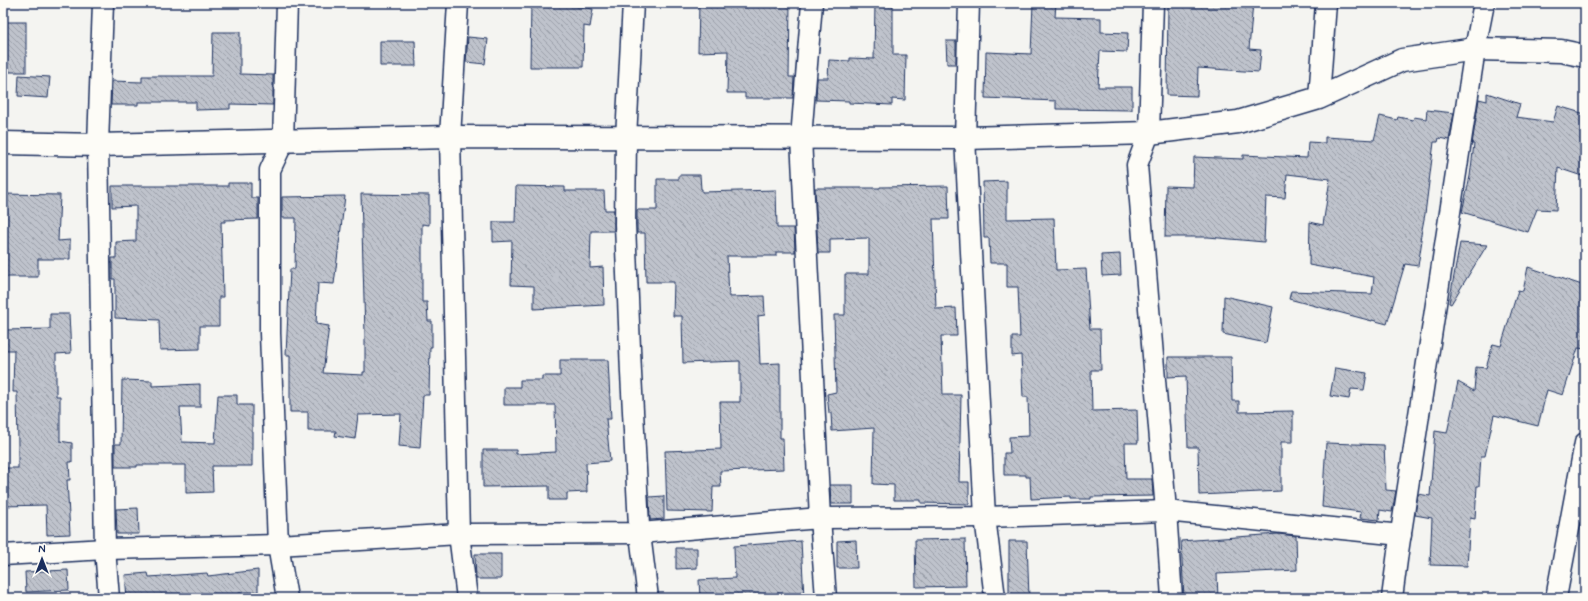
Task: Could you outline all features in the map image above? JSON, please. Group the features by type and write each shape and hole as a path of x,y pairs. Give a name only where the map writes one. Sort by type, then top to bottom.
{"main road":[{"path":"3,143 98,145 283,142 450,137 965,138 1149,133 1238,122 1319,98 1402,60 1476,49 1561,51 1585,56"}],"street":[{"path":"103,3 98,145 105,549 109,598"},
{"path":"287,3 283,142 270,170 270,333 278,545 287,598"},
{"path":"458,3 450,137 459,534 467,598"},
{"path":"633,3 626,138 625,224 631,373 640,533 648,598"},
{"path":"812,3 801,138 820,518 826,598"},
{"path":"969,3 965,138 985,517 995,598"},
{"path":"1153,3 1149,133 1137,165 1172,598"},
{"path":"1319,98 1326,3"},
{"path":"1392,598 1484,3"},
{"path":"1556,598 1585,443"},
{"path":"3,555 105,549 278,545 459,534 640,533 820,518 985,517 1166,510 1401,535"}],"building":[{"path":"531,3 551,3 593,9 590,27 584,26 583,67 530,67"},
{"path":"699,3 790,3 789,77 794,77 793,98 745,98 745,93 727,93 728,51 698,52"},
{"path":"875,3 893,3 893,55 906,55 905,100 892,99 892,105 816,100 817,78 828,78 829,60 850,61 850,58 874,59"},
{"path":"1033,3 1056,3 1055,17 1101,18 1101,32 1128,33 1127,52 1100,51 1098,87 1132,87 1132,110 1056,109 1056,101 985,98 986,52 1031,54"},
{"path":"1168,3 1253,3 1249,49 1261,50 1259,72 1198,68 1197,96 1167,95"},
{"path":"3,22 26,22 26,72 3,72"},
{"path":"213,32 240,32 240,74 273,75 273,105 230,104 230,109 196,110 196,102 138,102 138,105 111,105 112,81 142,82 142,76 212,76"},
{"path":"468,37 488,39 485,64 466,62"},
{"path":"380,41 415,41 416,66 380,66"},
{"path":"946,41 956,41 956,64 947,64"},
{"path":"19,75 50,77 48,98 18,96"},
{"path":"1487,93 1520,104 1516,117 1553,122 1558,106 1585,114 1585,177 1558,168 1556,210 1537,209 1528,232 1462,212 1470,176 1474,144 1472,144 1479,99 1487,101"},
{"path":"1427,110 1454,113 1449,140 1439,138 1438,142 1434,142 1425,214 1420,240 1422,240 1418,266 1405,264 1387,324 1289,299 1291,291 1372,294 1374,277 1309,265 1310,222 1323,225 1330,179 1287,174 1285,198 1266,197 1264,242 1208,237 1165,237 1166,186 1193,187 1194,157 1243,159 1243,155 1307,158 1308,142 1325,143 1325,137 1374,140 1380,116 1397,120 1398,117 1413,120 1414,117 1426,119"},
{"path":"679,175 700,175 702,192 776,190 777,228 794,228 795,252 776,252 776,256 727,256 729,297 764,296 765,315 758,316 760,364 780,363 780,438 783,438 784,469 720,471 721,487 713,487 712,512 667,511 665,451 721,449 720,402 740,402 740,361 683,363 682,316 673,316 674,282 646,282 645,233 637,233 637,210 657,210 657,179 679,179"},
{"path":"1007,181 1007,219 1054,218 1056,270 1086,269 1090,329 1100,329 1101,370 1091,370 1092,411 1137,410 1138,443 1125,443 1126,479 1152,479 1153,496 1091,497 1091,499 1071,499 1071,497 1031,499 1030,477 1026,477 1026,475 1004,475 1004,453 1010,453 1009,437 1029,436 1028,397 1023,397 1021,355 1012,356 1012,337 1020,337 1018,287 1007,287 1007,263 990,263 989,238 984,238 983,182"},
{"path":"228,183 251,183 251,198 258,198 258,219 225,220 225,222 221,222 223,297 219,297 219,326 200,326 200,349 160,350 159,320 115,318 115,279 112,279 112,258 116,258 116,242 136,241 136,206 112,207 112,186 228,186"},
{"path":"516,186 565,187 565,191 604,191 605,210 614,210 614,231 591,231 590,268 603,267 604,305 534,309 534,286 511,285 512,241 493,242 493,222 515,222"},
{"path":"948,186 949,219 933,219 936,309 956,308 957,336 941,336 943,395 961,395 959,482 969,482 969,504 921,503 921,500 894,500 894,485 873,484 874,428 832,431 831,413 829,413 827,394 836,392 834,315 845,315 845,274 869,274 869,238 830,239 830,253 818,253 815,188"},
{"path":"3,194 60,195 58,241 70,240 70,259 38,259 38,277 3,277"},
{"path":"361,194 429,195 429,225 422,224 422,302 427,302 428,321 432,321 432,347 430,347 429,395 423,395 420,448 399,446 401,414 358,415 355,439 335,436 336,431 308,431 308,412 290,412 290,355 286,355 290,269 295,269 296,218 282,218 282,197 345,196 334,284 318,283 316,324 329,326 323,373 363,375 363,372 365,372 365,334"},
{"path":"1460,243 1487,245 1451,304 1449,303"},
{"path":"1120,254 1121,275 1102,276 1101,255"},
{"path":"1528,267 1585,286 1585,349 1578,348 1563,395 1547,390 1538,426 1494,415 1485,456 1481,456 1475,519 1470,518 1467,566 1430,565 1432,518 1415,515 1418,494 1430,496 1435,431 1447,433 1458,382 1474,391 1476,367 1486,368 1493,344 1501,346 1518,290 1523,291"},
{"path":"1224,296 1273,307 1266,343 1223,334"},
{"path":"50,314 69,314 71,353 56,354 56,396 60,396 60,441 72,443 72,462 69,462 70,480 67,480 70,534 47,535 46,505 3,506 3,468 18,468 17,392 13,392 14,350 5,350 5,330 50,329"},
{"path":"1168,357 1231,357 1232,401 1239,401 1239,412 1293,411 1293,442 1281,442 1281,491 1199,495 1198,447 1188,447 1186,376 1168,377"},
{"path":"560,360 608,360 611,419 606,419 610,461 586,463 587,492 567,493 567,500 549,500 549,486 483,487 483,450 516,450 516,454 556,452 555,405 504,405 504,387 520,387 520,380 542,380 542,376 560,376"},
{"path":"1335,368 1367,373 1364,390 1351,389 1349,399 1330,396"},
{"path":"122,380 152,381 152,386 200,384 200,407 180,407 182,442 215,443 218,395 237,395 237,405 252,405 252,466 212,466 213,492 186,493 186,465 137,465 137,467 115,467 115,444 121,444"},
{"path":"1326,443 1384,445 1386,490 1396,491 1392,512 1380,510 1379,520 1360,518 1361,512 1322,507"},
{"path":"830,485 853,485 853,504 831,504"},
{"path":"664,496 664,519 650,520 649,497"},
{"path":"138,508 139,534 117,534 116,509"},
{"path":"1278,534 1296,536 1297,570 1217,574 1218,598 1184,598 1181,541"},
{"path":"965,539 966,586 916,587 915,540"},
{"path":"856,540 857,568 837,568 837,541"},
{"path":"801,541 804,598 700,598 699,580 735,578 734,546"},
{"path":"1009,541 1027,541 1029,598 1009,598"},
{"path":"676,548 697,548 697,568 676,569"},
{"path":"475,554 501,554 501,579 476,579"},
{"path":"68,570 69,590 26,592 25,572"},
{"path":"258,570 258,592 240,592 240,598 162,598 162,595 127,598 125,575 148,573 149,577 207,573 208,576"}]}
